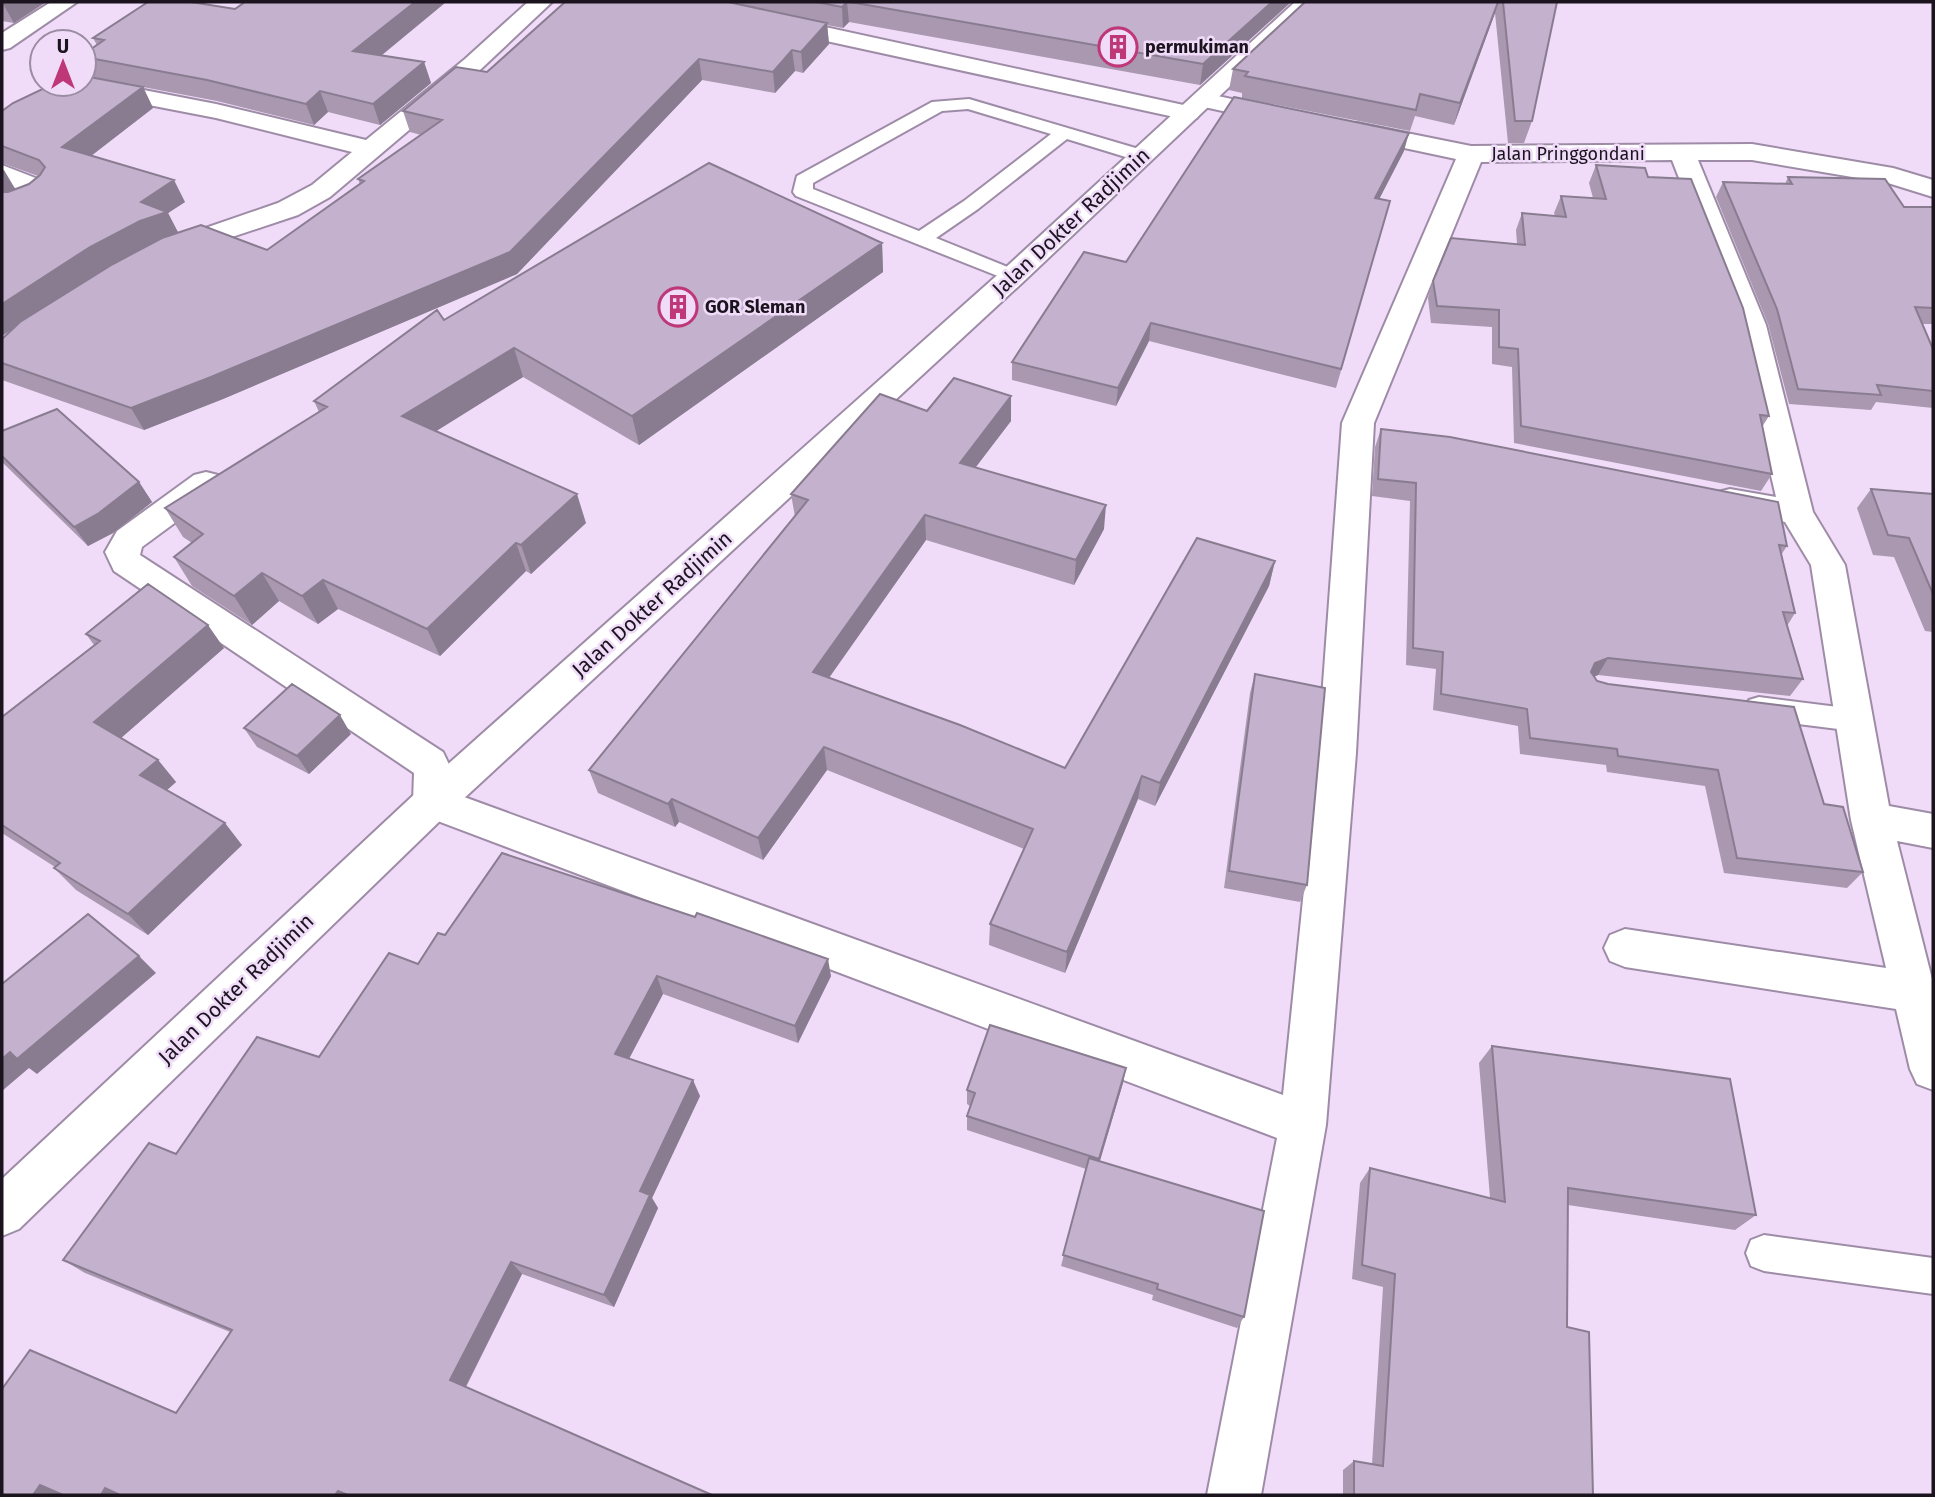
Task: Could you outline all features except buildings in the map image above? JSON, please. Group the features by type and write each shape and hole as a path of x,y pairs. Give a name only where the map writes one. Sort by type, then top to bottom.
{"street":[{"path":"2,43 66,2"},
{"path":"151,259 254,219 288,209 321,191 473,64 541,2"},
{"path":"680,2 724,5 1196,106 1297,120"},
{"name":"Jalan Dokter Radjimin","path":"2,1212 433,802 1013,276 1308,2"},
{"path":"2,125 69,91 92,87 216,111 371,149"},
{"name":"Jalan Pringgondani","path":"1334,127 1471,154 1752,152 1893,176 1933,189"},
{"path":"1682,153 1751,325 1796,512 1828,565 1871,820 1933,1069"},
{"path":"1234,1495 1303,1125 1337,753 1358,423 1471,154"},
{"path":"2,173 42,190 17,205"},
{"path":"1358,423 1397,432"},
{"path":"206,483 129,539 122,552 126,562 429,762 434,775 433,802 1303,1125"},
{"path":"1702,494 1796,512"},
{"path":"1871,820 1933,831"},
{"path":"1625,948 1914,992"}],"lane":[{"path":"1013,276 803,192 804,180 938,106 969,104 1142,156"},
{"path":"921,239 971,205 1065,133"},
{"path":"1733,705 1854,720"},
{"path":"1764,1253 1933,1276"}],"place":[{"name":"permukiman","path":"1118,47"},
{"name":"GOR Sleman","path":"678,307"}]}
